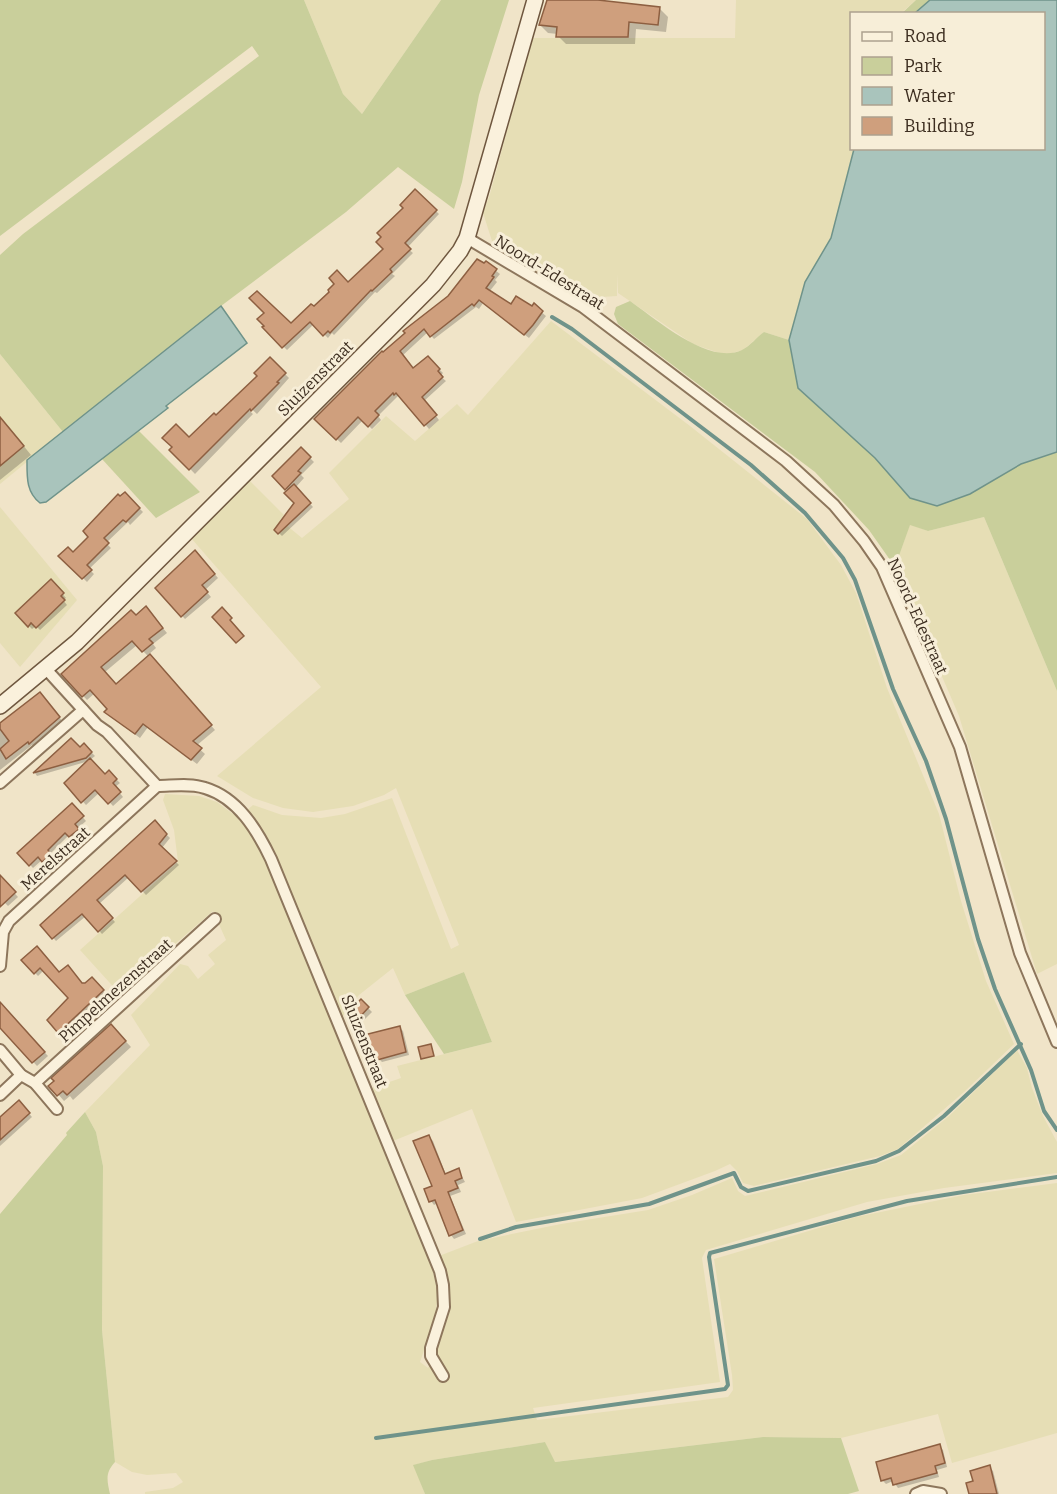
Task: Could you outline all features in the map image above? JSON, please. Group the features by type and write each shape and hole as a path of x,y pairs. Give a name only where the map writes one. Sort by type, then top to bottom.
{"street":[{"name":"Sluizenstraat","path":"0,706 77,642 433,285 460,251 467,238 535,0"},
{"name":"Noord-Edestraat","path":"467,238 583,307 709,404 760,440 818,489 864,541 882,567 960,747 1020,953 1057,1042"},
{"path":"46,669 157,786"},
{"path":"0,783 83,710"},
{"name":"Sluizenstraat","path":"157,786 204,787 219,795 250,820 271,859 440,1271 444,1307 432,1344 431,1356 443,1376"},
{"name":"Merelstraat","path":"0,966 2,932 6,925 157,786"},
{"name":"Pimpelmezenstraat","path":"35,1083 215,919"},
{"path":"0,1050 21,1075 35,1083 57,1109"},
{"path":"0,1095 21,1075"},
{"path":"916,1494 923,1491 941,1494"}],"shaded area":[{"path":"304,0 441,0 362,114 343,94"},
{"path":"736,0 916,0 902,12 850,12 850,150 854,150 831,238 805,282 789,340 764,332 743,350 725,355 693,344 618,293 617,274 617,296 586,298 493,244 483,213 532,38 735,38"},
{"path":"551,321 690,426 807,519 841,565 856,593 887,688 939,814 961,901 986,981 1014,1044 964,1092 898,1149 880,1156 754,1186 743,1183 737,1171 730,1164 642,1198 516,1222 472,1109 393,1141 369,1089 401,1078 397,1066 492,1042 464,972 405,995 393,968 359,995 341,1019 245,812 253,805 282,815 321,818 345,814 392,798 451,949 459,945 396,788 384,795 353,806 313,812 283,808 253,798 217,776 321,687 191,538 249,480 284,515 280,520 302,538 349,499 329,473 386,416 415,441 457,404 468,415"},
{"path":"0,354 63,432 0,484"},
{"path":"0,507 77,600 20,667 0,643"},
{"path":"984,517 1057,691 1057,964 1037,974 959,716 895,567 910,524 928,531"},
{"path":"165,794 199,796 217,802 237,817 255,839 276,883 432,1268 438,1293 435,1318 420,1362 428,1368 439,1344 447,1315 439,1256 478,1241 561,1224 648,1210 732,1178 738,1191 745,1196 877,1164 901,1155 949,1116 1017,1050 1027,1068 1043,1116 1057,1142 1057,1173 944,1188 867,1202 706,1250 702,1258 720,1382 533,1408 537,1420 728,1397 733,1390 732,1375 714,1259 856,1217 964,1195 1057,1183 1057,1433 952,1463 938,1414 841,1438 763,1437 554,1462 545,1442 432,1460 414,1465 425,1494 145,1494 145,1492 173,1488 183,1482 176,1473 147,1475 132,1472 115,1462 102,1330 103,1166 96,1132 85,1112 150,1045 131,1015 180,964 188,966 198,979 215,964 208,955 226,940 213,911 119,993 80,950 178,862 174,830 163,800"}],"green space":[{"path":"0,0 304,0 343,94 362,114 441,0 509,0 479,95 462,182 454,209 398,167 346,212 221,306 63,432 0,354 0,255 23,234 259,56 252,46 0,236"},
{"path":"916,0 930,0 916,12 903,12"},
{"path":"630,301 668,329 714,352 729,353 742,350 764,332 789,340 798,388 875,458 910,498 970,494 1021,464 1057,452 1057,691 984,517 928,531 910,525 895,567 869,530 815,472 618,324 614,314 616,307"},
{"path":"139,431 200,492 156,518 102,459"},
{"path":"464,972 492,1042 444,1054 405,995"},
{"path":"85,1112 96,1132 103,1166 102,1330 115,1462 108,1477 110,1494 0,1494 0,1214"},
{"path":"763,1437 841,1438 859,1491 848,1494 425,1494 413,1465 545,1442 555,1462"}],"water":[{"path":"930,0 1057,0 1057,452 1021,464 970,494 937,506 910,498 875,458 798,388 789,340 805,282 831,238 854,150 1045,150 1045,12 916,12"},
{"path":"221,306 247,343 166,406 168,408 46,502 40,503 35,499 27,478 27,460"}],"building":[{"path":"547,0 598,0 660,7 658,25 629,22 628,37 556,37 557,27 539,25"},
{"path":"415,189 437,210 405,243 411,249 390,269 392,272 371,290 330,333 328,331 323,336 310,322 282,348 262,327 264,326 257,319 264,313 249,298 257,291 291,323 311,304 314,306 329,292 328,290 334,284 329,278 337,270 348,282 383,249 376,242 381,237 377,233 403,208 400,205"},
{"path":"477,259 484,263 486,261 497,269 486,288 511,304 516,296 532,306 534,303 543,311 533,325 524,335 479,300 430,337 424,329 400,351 413,368 428,356 440,369 438,371 443,377 422,397 437,415 424,426 396,393 394,395 393,393 375,411 379,415 368,427 358,417 336,440 314,419 382,351 405,333 403,331 448,296"},
{"path":"270,357 286,373 277,382 279,383 189,470 169,450 172,447 162,438 176,424 189,437 257,376 254,373"},
{"path":"0,417 24,446 0,466"},
{"path":"301,447 311,457 298,471 301,473 285,490 272,476"},
{"path":"294,484 311,503 278,534 274,530 294,503 284,493"},
{"path":"125,492 140,508 104,538 109,543 87,565 92,570 82,579 58,556 68,547 73,552 88,537 83,531 118,494 120,496"},
{"path":"195,550 215,574 202,585 208,592 181,617 155,588"},
{"path":"51,579 64,593 61,596 65,600 36,628 31,623 28,627 15,613"},
{"path":"146,606 163,628 149,639 153,643 142,652 132,641 101,667 116,684 150,654 212,725 193,741 202,748 191,760 143,724 135,734 104,712 107,709 90,690 82,697 61,674 131,610 136,615"},
{"path":"222,607 244,636 236,643 212,617"},
{"path":"40,692 60,717 29,744 28,742 6,759 0,749 9,741 0,729 0,723"},
{"path":"71,738 80,747 84,743 92,752 86,758 33,773"},
{"path":"90,758 105,774 109,770 117,779 113,783 121,792 108,804 95,790 81,803 64,783"},
{"path":"72,803 84,816 75,824 79,829 69,837 65,833 48,850 51,854 42,862 38,857 29,866 17,853"},
{"path":"155,820 167,834 159,844 177,861 141,892 125,875 97,900 113,918 98,932 82,914 52,939 40,925"},
{"path":"0,875 16,892 0,907"},
{"path":"37,946 59,972 68,965 82,983 92,977 104,990 58,1033 47,1020 68,998 40,968 34,974 21,960"},
{"path":"361,999 369,1007 357,1020 348,1012"},
{"path":"0,1002 45,1052 32,1063 0,1028"},
{"path":"111,1024 126,1041 67,1095 63,1091 57,1096 48,1086 54,1081 51,1078"},
{"path":"400,1026 406,1052 377,1060 376,1054 370,1056 364,1035"},
{"path":"431,1044 434,1056 421,1059 418,1047"},
{"path":"19,1100 30,1113 0,1140 0,1117"},
{"path":"429,1135 445,1174 459,1168 462,1178 455,1181 458,1188 448,1192 463,1230 449,1236 435,1200 429,1202 424,1189 432,1186 413,1141"},
{"path":"940,1444 945,1463 935,1466 937,1473 893,1485 891,1478 881,1481 876,1462"},
{"path":"990,1465 997,1494 969,1494 966,1483 973,1481 970,1471"}],"waterway":[{"path":"552,317 572,329 751,465 805,513 843,558 855,580 893,689 926,761 946,819 978,939 995,989 1031,1070 1044,1111 1057,1130"},
{"path":"480,1239 516,1227 649,1204 734,1173 741,1187 748,1191 876,1161 899,1151 944,1116 1021,1044"},
{"path":"376,1438 725,1389 728,1385 710,1253 907,1201 1057,1177"}]}
